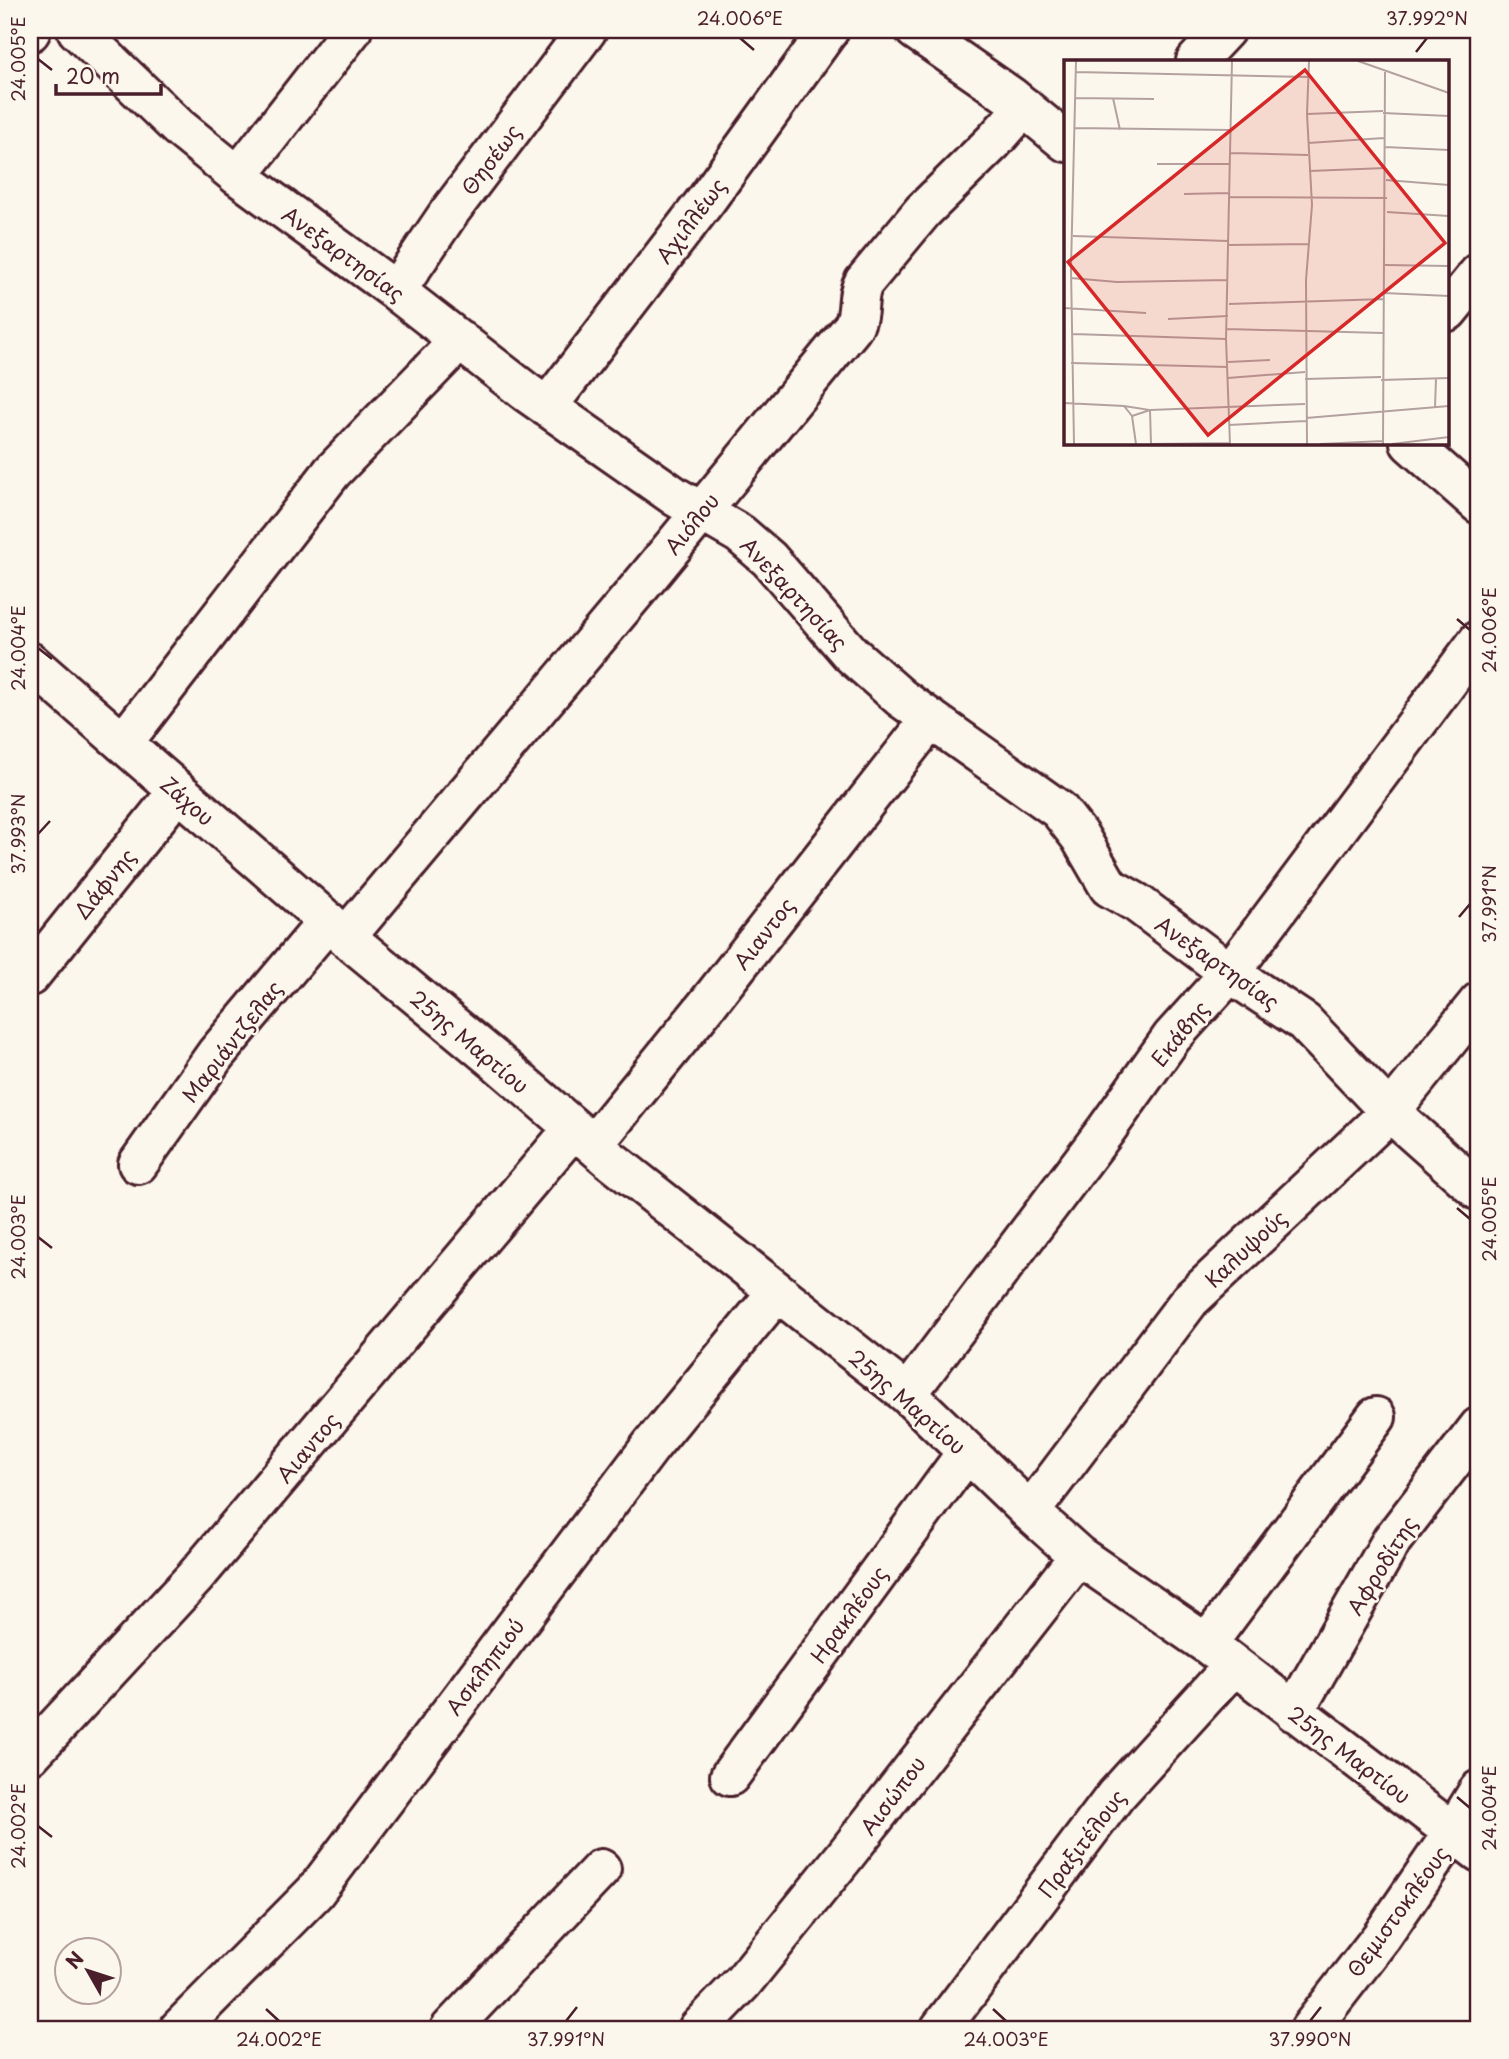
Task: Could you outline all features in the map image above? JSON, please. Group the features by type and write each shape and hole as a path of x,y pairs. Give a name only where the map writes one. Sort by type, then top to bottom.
{"street":[{"name":"Ανεξαρτησίας","path":"77,30 178,127 238,176 396,290 547,407 676,497 740,534 769,559 851,654 901,698 1059,810 1080,837 1109,887 1137,904 1230,974 1304,1022 1390,1112 1479,1191"},
{"path":"238,176 352,30"},
{"name":"Θησέως","path":"396,290 448,214 587,30"},
{"name":"Αχιλλέως","path":"547,407 707,198 829,30"},
{"path":"1197,60 1225,30"},
{"path":"927,33 1064,140"},
{"name":"Αιόλου","path":"337,929 702,510 852,328 858,317 859,293 864,282 923,211 994,141 1024,107"},
{"path":"1450,309 1479,273"},
{"path":"123,743 332,472 460,340"},
{"path":"1411,444 1479,504"},
{"name":"Εκάβης","path":"907,1394 1106,1130 1172,1037 1230,974 1479,640"},
{"name":"Ζάχου","path":"30,662 337,929"},
{"name":"Αιαντος","path":"30,1755 196,1576 583,1137 706,1006 932,719"},
{"name":"Δάφνης","path":"30,976 178,791"},
{"name":"25ης Μαρτίου","path":"337,929 583,1137 907,1394 1079,1556 1220,1655 1467,1842"},
{"name":"Μαριάντζελας","path":"138,1164 216,1054 337,929"},
{"name":"Καλυψούς","path":"1030,1512 1189,1300 1390,1112 1479,1002"},
{"name":"Ασκληπιού","path":"179,2029 315,1892 651,1446 777,1292"},
{"name":"Πραξιτέλους","path":"940,2029 1220,1655 1376,1417"},
{"name":"Αφροδίτης","path":"1294,1712 1392,1540 1479,1427"},
{"name":"Ηρακλέους","path":"730,1776 967,1452"},
{"name":"Αισώπου","path":"698,2029 743,1982 828,1878 1079,1556"},
{"name":"Θεμιστοκλέους","path":"1310,2029 1382,1936 1467,1842 1479,1790"},
{"path":"450,2029 601,1869"}]}
